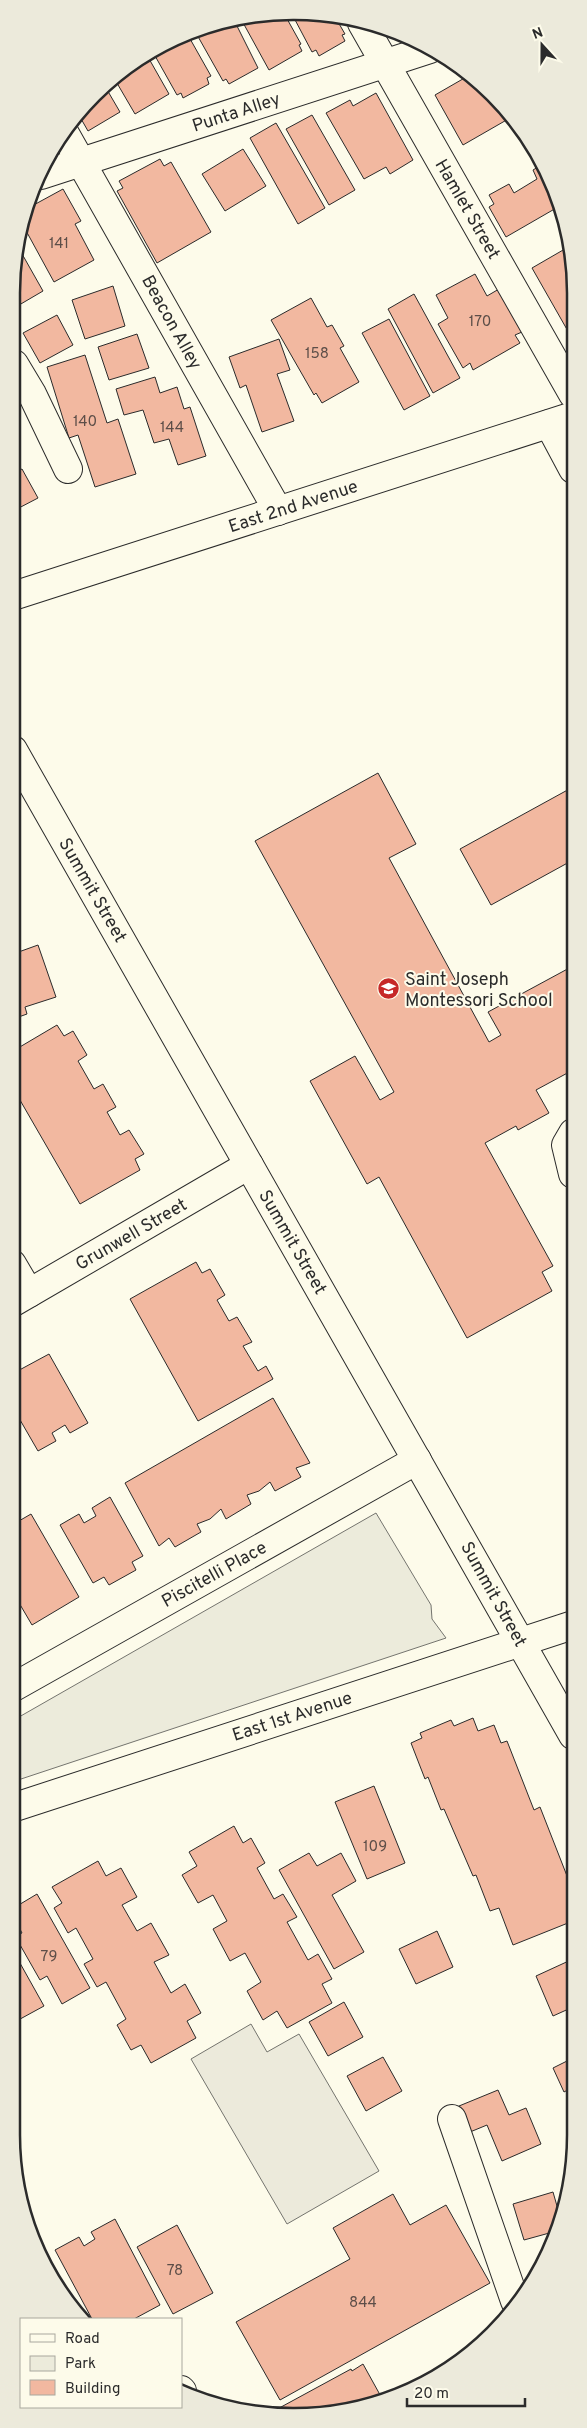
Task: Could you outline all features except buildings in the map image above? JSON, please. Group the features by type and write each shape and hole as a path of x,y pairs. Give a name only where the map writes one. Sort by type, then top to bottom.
{"street":[{"name":"Hamlet Street","path":"366,30 567,383"},
{"name":"Punta Alley","path":"48,173 421,52"},
{"name":"Beacon Alley","path":"68,139 278,510"},
{"path":"20,374 32,394 68,469"},
{"name":"East 2nd Avenue","path":"20,594 561,420"},
{"path":"561,420 567,444"},
{"name":"Summit Street","path":"20,762 567,1724"},
{"name":"Grunwell Street","path":"21,1298 249,1165"},
{"name":"Piscitelli Place","path":"20,1683 417,1460"},
{"name":"East 1st Avenue","path":"20,1805 567,1627"},
{"path":"452,2119 513,2296"}],"green space":[{"path":"376,1513 431,1605 432,1619 446,1638 20,1779 20,1716"}],"shaded area":[{"path":"251,2024 267,2052 299,2034 379,2171 287,2224 191,2059"}],"place":[{"name":"Saint Joseph Montessori School","path":"389,989"}]}
